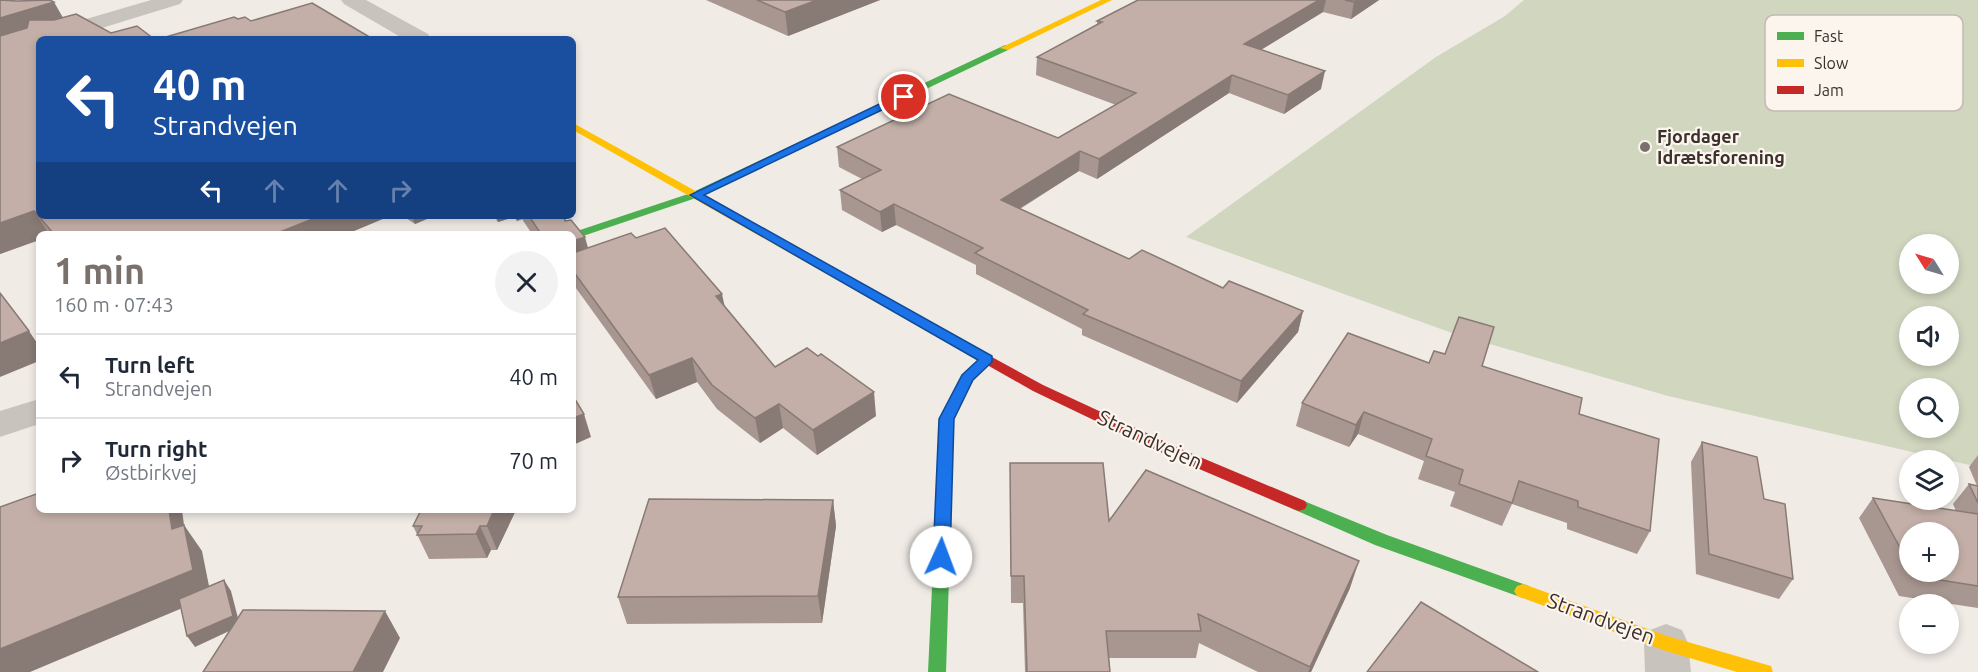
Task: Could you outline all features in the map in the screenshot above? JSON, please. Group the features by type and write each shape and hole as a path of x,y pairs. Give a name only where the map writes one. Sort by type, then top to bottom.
{"street":[{"path":"53,36 173,0"},
{"path":"351,0 415,36"},
{"path":"576,234 695,195 1108,0"},
{"name":"Strandvejen","path":"576,128 1038,388 1176,453 1667,658 1764,672"},
{"path":"937,672 947,419 967,378 987,359"},
{"path":"0,424 36,412"}],"green space":[{"name":"Fjordager Idrætsforening","path":"1524,0 1978,0 1978,467 1959,463 1959,450 1904,450 1668,396 1452,333 1186,237 1436,57 1505,16"}],"building":[{"path":"0,0 50,0 54,2 0,18"},
{"path":"757,0 817,0 785,12"},
{"path":"1138,0 1319,0 1244,44 1325,71 1288,95 1232,75 1099,159 1080,151 1001,200 1129,259 1142,250 1223,288 1229,281 1303,311 1241,381 1083,314 1088,310 975,253 983,248 894,204 880,212 840,190 881,170 837,147 949,94 1058,138 1136,93 1037,57 1102,22 1097,21"},
{"path":"312,3 368,36 169,36 234,17 238,19 245,17 251,21"},
{"path":"76,14 111,33 137,26 150,36 36,36 36,213 34,211 0,223 0,36 27,28 29,20 54,20"},
{"path":"41,219 312,219 282,231 51,231"},
{"path":"531,219 565,219 565,221 571,220 585,237 576,240 576,231 539,231"},
{"path":"665,228 722,294 716,296 775,367 807,348 818,356 821,354 874,392 813,430 779,404 755,418 712,385 692,358 649,375 576,275 576,252 631,233 636,238"},
{"path":"0,293 29,331 0,343"},
{"path":"1459,317 1494,327 1482,366 1582,398 1579,414 1659,439 1650,531 1578,507 1578,501 1519,481 1512,503 1459,484 1463,470 1426,456 1432,439 1364,412 1356,425 1302,403 1348,333 1429,363 1434,351 1445,354"},
{"path":"576,401 584,414 576,417"},
{"path":"1702,442 1757,457 1764,499 1785,504 1793,579 1709,554"},
{"path":"1010,463 1103,463 1109,521 1146,470 1359,561 1310,667 1198,614 1201,631 1106,631 1110,672 1027,672 1024,576 1011,576"},
{"path":"1969,484 1978,486 1978,503"},
{"path":"36,494 36,513 169,513 172,529 184,525 193,570 0,649 0,507"},
{"path":"1873,498 1899,502 1899,510 1952,510 1978,514 1978,586 1953,582 1959,582 1959,522 1899,522 1899,546"},
{"path":"649,499 833,500 818,596 618,597"},
{"path":"420,513 493,513 487,526 480,526 476,534 417,535 422,526 413,526"},
{"path":"224,580 233,616 187,636 179,599"},
{"path":"1421,602 1538,672 1367,672"},
{"path":"243,610 385,611 353,672 203,672"}],"traffic: fast":[{"path":"576,234 695,195 1005,48"},
{"path":"937,672 947,419 967,378 987,359"},
{"path":"1299,505 1381,540 1523,591"}],"traffic: slow":[{"path":"1005,48 1108,0"},
{"path":"576,128 948,337"},
{"path":"1523,591 1666,643 1764,672"}],"traffic: jam":[{"path":"948,337 1038,388 1176,453 1299,505"}],"place":[{"name":"Fjordager Idrætsforening","path":"1645,147"}],"route":[{"path":"904,97 695,195 987,359 967,378 947,419 941,557"}]}
